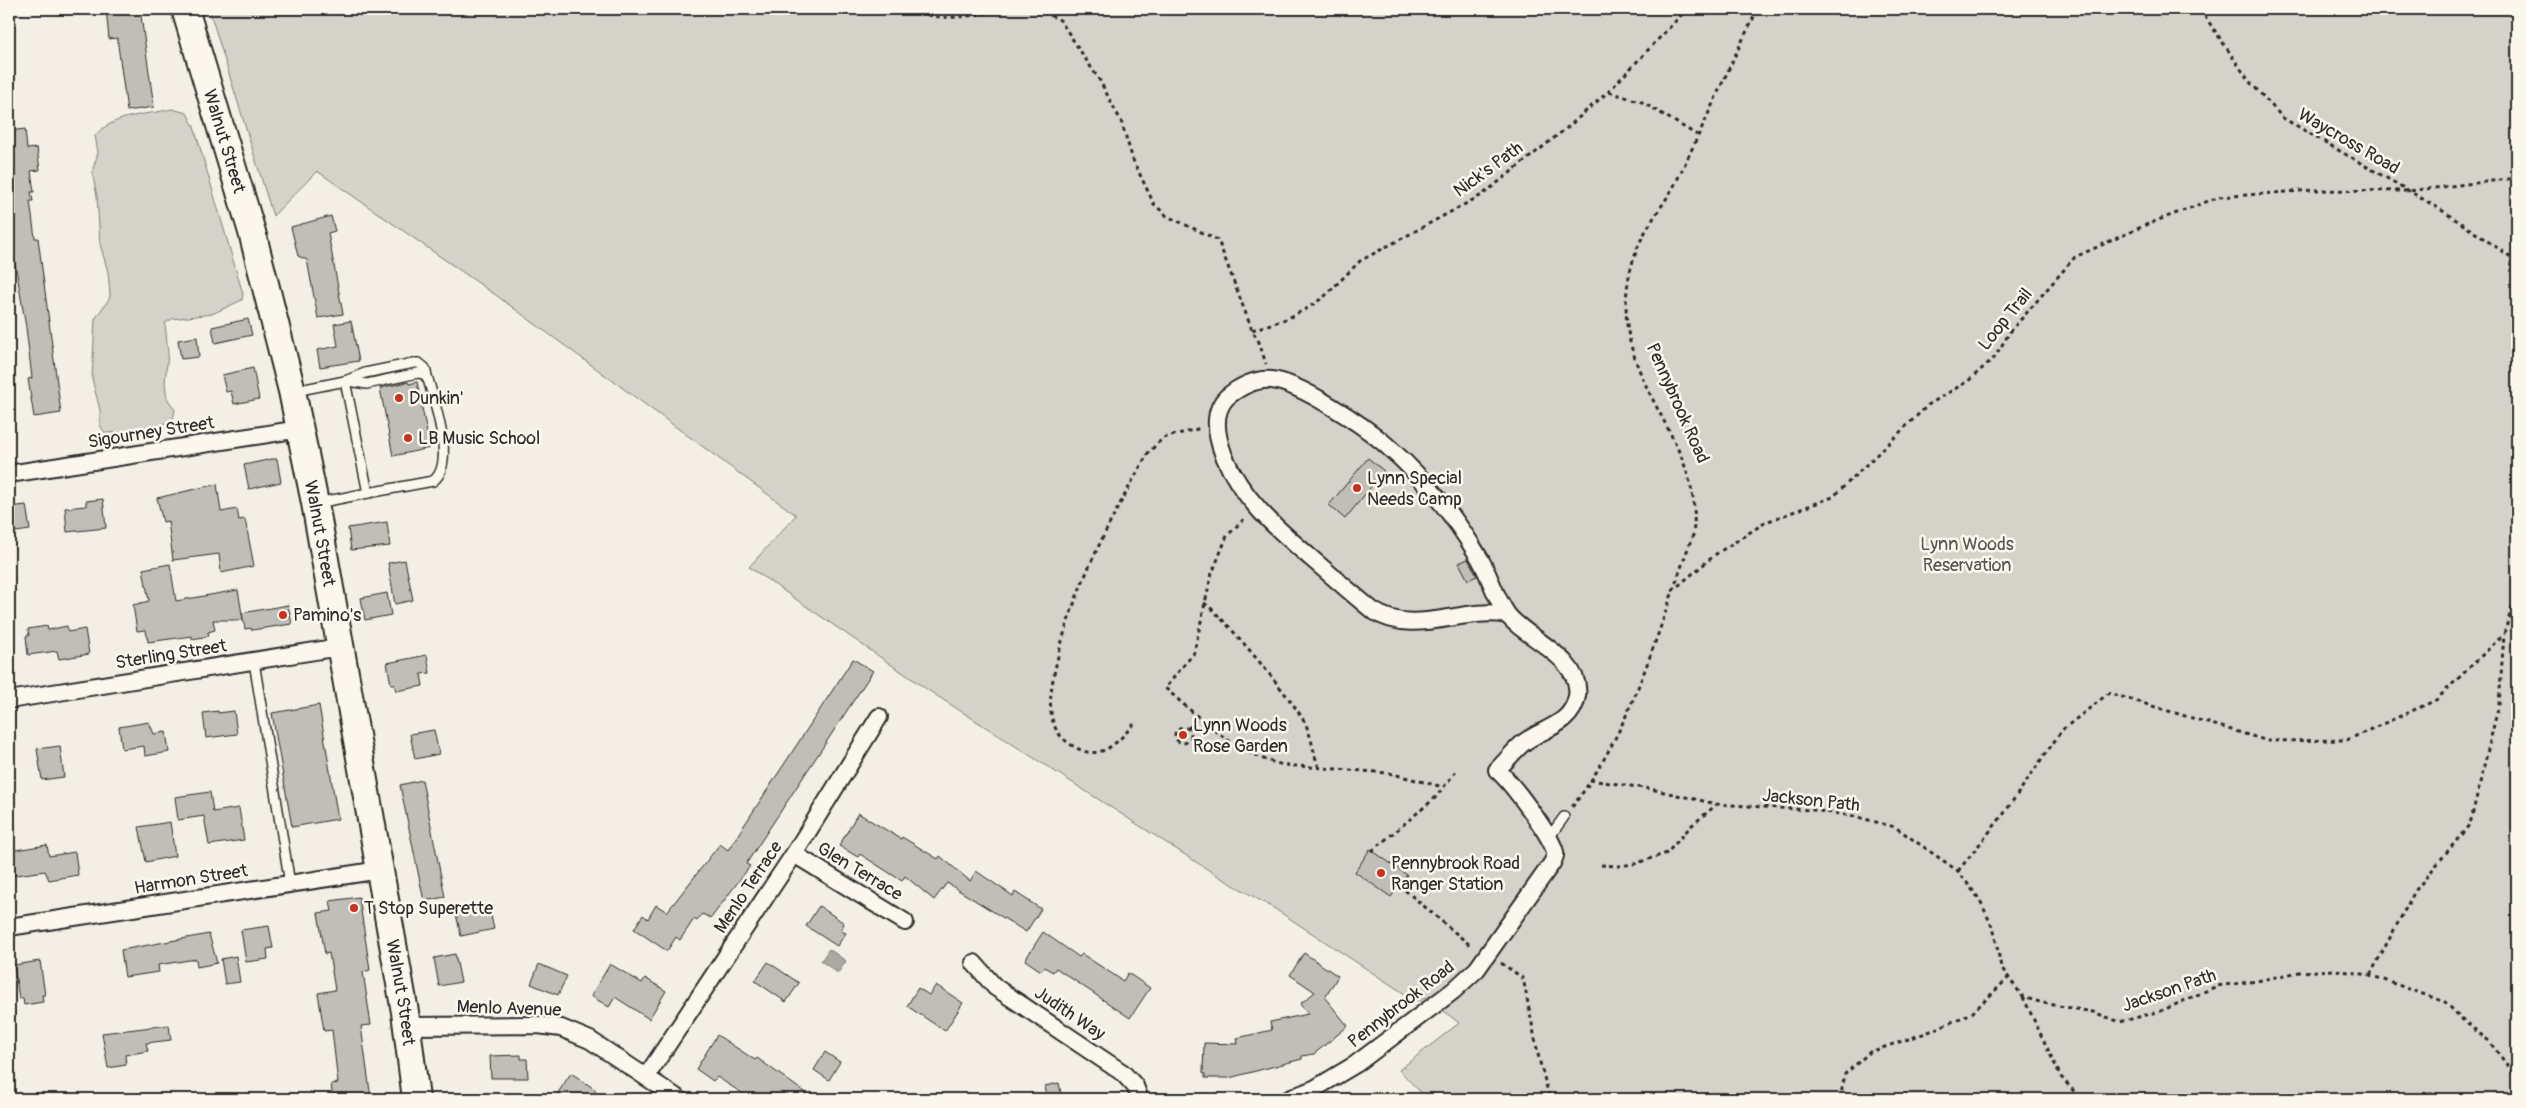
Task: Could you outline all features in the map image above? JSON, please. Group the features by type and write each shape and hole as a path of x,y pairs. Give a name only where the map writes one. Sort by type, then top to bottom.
{"main road":[{"name":"Walnut Street","path":"185,9 252,232 292,391 315,503 380,870 407,1026 416,1099"}],"street":[{"path":"1268,380 1248,384 1225,399 1218,414 1216,425 1229,466 1256,507 1282,534 1372,610 1387,619 1413,622 1478,613 1507,615"},
{"name":"Pennybrook Road","path":"1268,380 1284,383 1341,414 1368,431 1396,454 1442,505 1477,553 1507,615 1550,648 1569,669 1577,688 1577,698 1568,715 1559,724 1520,745 1497,770 1506,778 1531,812 1554,849 1554,860 1477,969 1453,991 1362,1060 1322,1085 1289,1099"},
{"name":"Sigourney Street","path":"9,474 300,429"},
{"name":"Sterling Street","path":"9,700 340,647"},
{"name":"Menlo Terrace","path":"646,1077 794,854 879,718"},
{"name":"Glen Terrace","path":"794,854 905,922"},
{"name":"Harmon Street","path":"9,927 380,870"},
{"name":"Judith Way","path":"974,963 996,987 1123,1073 1135,1086 1140,1099"},
{"name":"Menlo Avenue","path":"407,1026 538,1025 561,1028 590,1040 679,1099"}],"lane":[{"path":"292,391 345,381 365,373 416,363 425,368 443,442 442,471 431,483 315,503"},
{"path":"345,381 368,493"},
{"path":"254,662 290,884"},
{"path":"1548,839 1564,817"}],"path":[{"path":"913,9 925,16 956,17 1008,9"},
{"path":"1036,9 1060,20 1100,81 1121,121 1133,160 1154,204 1167,216 1218,240 1252,330 1263,350 1268,380"},
{"name":"Nick's Path","path":"1252,330 1286,319 1306,309 1324,298 1360,261 1482,195 1609,92 1687,9"},
{"name":"Pennybrook Road","path":"1564,817 1608,754 1627,715 1693,535 1694,499 1686,466 1633,354 1628,330 1627,289 1634,256 1642,235 1679,177 1758,9"},
{"name":"Waycross Road","path":"2200,9 2249,81 2283,118 2440,209 2517,261"},
{"path":"1609,92 1625,95 1642,102 1697,136"},
{"name":"Loop Trail","path":"1672,591 1716,554 1766,522 1833,497 1928,405 1968,381 1994,358 2010,332 2075,257 2148,224 2219,196 2314,190 2409,191 2517,178"},
{"path":"1134,724 1120,740 1108,748 1093,753 1075,747 1058,734 1050,710 1053,680 1061,640 1085,572 1148,453 1163,438 1171,434 1216,425"},
{"path":"1256,507 1227,536 1211,576 1194,653 1165,688 1224,738 1266,761 1284,765 1399,775 1443,787"},
{"path":"2370,975 2415,891 2470,824 2499,704 2504,634 2517,591"},
{"path":"1204,603 1219,615 1305,722 1319,768"},
{"path":"1958,871 2003,815 2062,730 2109,693 2268,741 2347,740 2436,700 2504,634"},
{"path":"1188,728 1198,717"},
{"path":"1182,727 1188,728 1191,734 1189,740 1183,743 1177,741 1174,736 1176,730 1182,727"},
{"path":"1372,851 1435,798 1457,770"},
{"name":"Jackson Path","path":"1590,780 1651,789 1716,804 1813,810 1894,827 1958,871 1980,900 1994,931 2001,967 2023,997 2043,1003 2094,1012 2120,1022 2161,1011 2217,986 2257,981 2299,972 2335,970 2370,975 2445,1002 2464,1021 2489,1041 2517,1078"},
{"path":"1601,865 1618,866 1634,864 1668,853 1691,826 1716,804"},
{"path":"1400,885 1486,956 1523,978 1539,1060 1550,1099"},
{"path":"1840,1099 1845,1074 1870,1052 1926,1033 1972,1013 2008,978"},
{"path":"2023,997 2061,1077 2081,1099"}],"green space":[{"name":"Lynn Woods Reservation","path":"209,9 2517,9 2517,1099 1427,1099 1399,1070 1459,1023 1426,997 1420,1001 1414,1000 1275,909 1218,876 931,692 749,567 796,515 497,296 317,171 273,216"},
{"path":"172,109 187,113 194,127 243,294 242,300 212,314 172,319 165,323 168,353 165,383 167,398 175,410 173,419 147,432 105,433 100,425 100,410 92,379 95,319 109,299 110,294 108,272 100,244 97,196 92,172 98,153 95,135 122,119"}],"shaded area":[{"path":"829,949 846,961 838,973 821,961"}],"building":[{"path":"106,9 140,9 154,107 127,111 117,38 109,39"},
{"path":"25,129 27,149 37,148 40,170 31,171 34,192 31,192 33,201 30,201 35,238 38,238 61,413 34,417 28,379 32,378 26,327 9,228 9,131"},
{"path":"331,216 335,231 328,233 343,314 318,318 307,260 298,256 291,227"},
{"path":"248,319 252,335 215,343 212,327"},
{"path":"351,321 359,361 320,367 317,350 338,346 334,324"},
{"path":"197,337 199,357 181,359 178,340"},
{"path":"253,368 259,399 234,404 231,391 226,392 222,375"},
{"path":"408,382 409,384 417,382 430,448 393,456 380,388"},
{"name":"Lynn Special Needs Camp","path":"1368,458 1384,471 1345,519 1329,505"},
{"path":"277,459 281,482 249,489 244,465"},
{"path":"217,484 221,512 237,509 239,520 245,519 254,566 221,573 219,554 173,560 168,521 163,522 157,498"},
{"path":"103,499 106,528 67,532 65,508 86,506 86,501"},
{"path":"26,505 30,530 9,533 9,507"},
{"path":"387,522 390,546 351,550 348,528"},
{"path":"1468,559 1477,576 1468,580 1459,563"},
{"path":"405,560 413,600 395,604 388,563"},
{"path":"170,564 176,601 238,590 243,620 213,620 215,630 208,632 209,636 192,639 192,636 148,642 146,630 137,631 133,605 149,601 143,569"},
{"path":"387,593 391,615 365,620 361,598"},
{"path":"288,605 292,624 252,630 251,628 245,629 242,613"},
{"path":"47,626 48,630 67,626 68,632 85,629 89,654 59,659 57,651 28,655 26,636 29,636 28,629"},
{"path":"427,655 430,673 421,674 423,686 396,691 394,684 391,684 387,663"},
{"path":"853,659 873,671 746,864 750,866 711,918 702,914 697,921 694,919 680,940 676,937 667,951 634,929 643,915 648,919 656,905 667,912 720,844 728,850"},
{"path":"319,705 338,819 292,827 272,713"},
{"path":"218,711 218,713 234,711 237,734 206,738 203,713"},
{"path":"149,722 154,734 166,732 169,752 145,756 144,746 122,749 119,727"},
{"path":"434,730 439,754 415,759 410,734"},
{"path":"60,746 64,777 42,780 37,749"},
{"path":"422,780 445,897 424,901 400,785"},
{"path":"210,792 213,812 239,808 244,840 209,845 204,816 178,820 175,797"},
{"path":"858,813 938,859 940,856 970,881 976,871 1013,896 1015,892 1041,909 1026,932 947,883 934,900 905,876 902,881 860,854 858,857 839,846"},
{"path":"170,822 175,856 146,862 139,827"},
{"path":"47,845 49,856 75,852 78,875 49,880 45,871 9,876 9,851"},
{"name":"Pennybrook Road Ranger Station","path":"1370,849 1407,875 1391,897 1355,872"},
{"path":"359,897 370,970 363,972 371,1025 361,1026 371,1099 333,1099 331,1084 338,1083 332,1030 324,1031 318,993 335,990 329,953 325,954 318,913 332,911 330,901"},
{"path":"819,906 844,923 841,931 846,933 837,946 806,926"},
{"path":"489,907 494,929 461,936 456,914"},
{"path":"269,926 273,948 267,949 268,959 246,962 241,930"},
{"path":"1043,932 1079,957 1082,954 1123,981 1128,973 1150,988 1130,1018 1056,968 1053,972 1044,967 1041,971 1025,960"},
{"path":"209,934 217,963 197,967 196,959 158,965 159,972 125,977 121,950"},
{"path":"1304,953 1338,976 1325,998 1348,1026 1314,1054 1302,1056 1302,1059 1229,1078 1205,1078 1203,1073 1204,1043 1238,1044 1237,1038 1272,1030 1270,1022 1308,1014 1300,1004 1315,992 1290,975"},
{"path":"455,954 461,982 439,986 434,958"},
{"path":"236,956 240,982 225,984 221,959"},
{"path":"40,961 45,995 42,995 43,1002 24,1005 23,998 19,999 14,965"},
{"path":"768,962 799,983 786,1002 755,981"},
{"path":"539,964 567,976 558,995 531,984"},
{"path":"610,964 642,983 645,978 666,991 649,1019 615,997 609,1007 591,996"},
{"path":"936,985 963,1003 945,1031 907,1006 918,988 929,995"},
{"path":"169,1025 171,1040 146,1043 148,1051 125,1055 126,1065 108,1068 102,1033"},
{"path":"717,1035 755,1060 757,1058 814,1099 751,1099 717,1077 713,1081 696,1069"},
{"path":"825,1052 840,1062 829,1080 814,1070"},
{"path":"521,1055 521,1059 527,1059 528,1078 491,1078 490,1056"},
{"path":"571,1073 596,1090 590,1099 554,1099"},
{"path":"1059,1083 1062,1099 1047,1099 1045,1086"}],"place":[{"name":"Dunkin'","path":"399,398"},
{"name":"LB Music School","path":"408,438"},
{"name":"Lynn Special Needs Camp","path":"1357,488"},
{"name":"Pamino's","path":"283,615"},
{"name":"Lynn Woods Rose Garden","path":"1183,735"},
{"name":"Pennybrook Road Ranger Station","path":"1381,873"},
{"name":"T Stop Superette","path":"354,908"}]}
